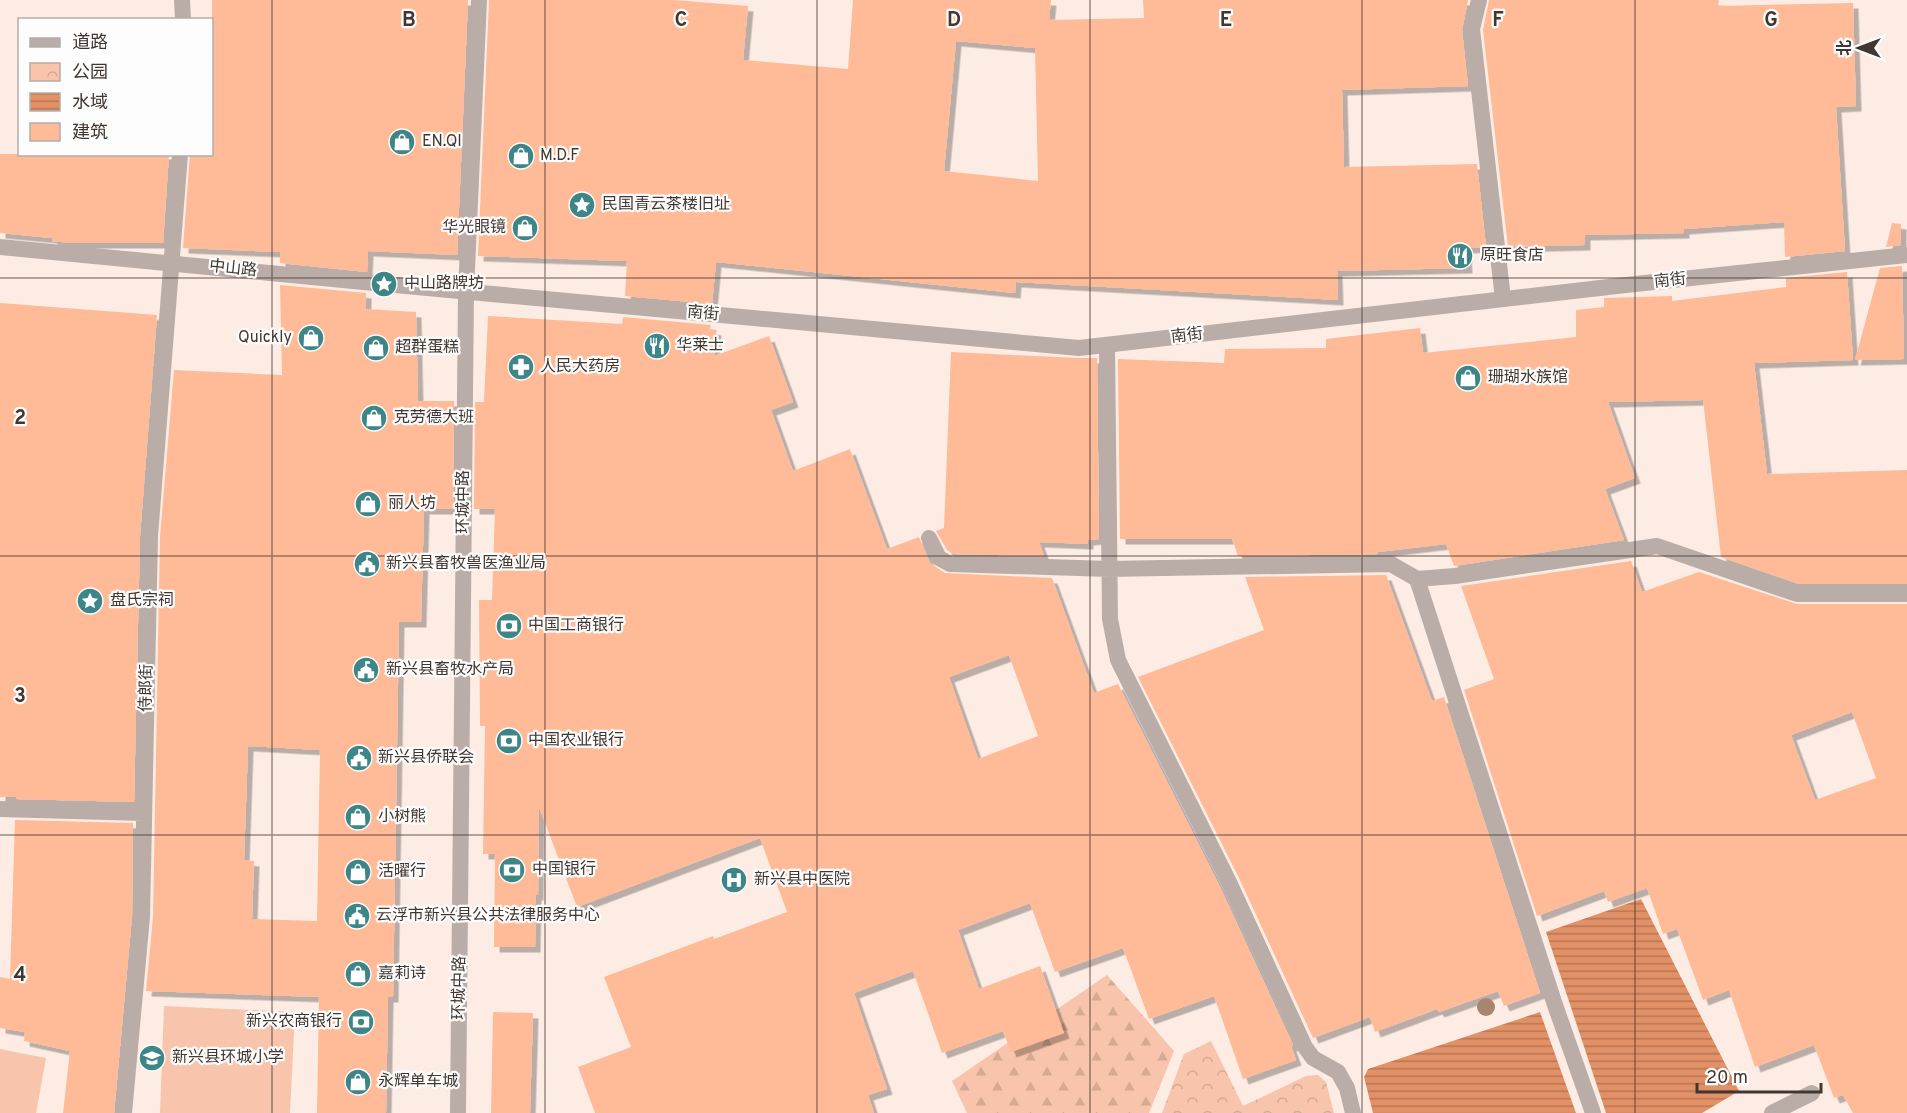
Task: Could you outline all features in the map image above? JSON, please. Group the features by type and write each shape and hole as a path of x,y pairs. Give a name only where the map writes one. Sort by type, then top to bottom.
{"street":[{"path":"182,0 183,18"},
{"name":"环城中路","path":"458,1113 466,292 478,0"},
{"path":"1479,0 1472,29 1503,299"},
{"name":"侍郎街","path":"124,1113 142,917 150,536 180,156"},
{"name":"中山路","path":"0,246 466,292"},
{"name":"南街","path":"466,292 1079,348 1907,255"},
{"path":"1107,345 1110,619 1118,660 1229,882 1305,1047 1313,1058 1338,1072 1347,1088 1353,1113"},
{"path":"929,538 939,558 950,564 1109,569 1391,564 1417,579 1455,576 1657,546 1797,594 1907,594"},
{"path":"1417,579 1555,1005 1593,1113"},
{"path":"0,809 144,813"},
{"path":"1772,1113 1812,1093"}],"green space":[{"path":"1107,975 1174,1051 1149,1113 967,1113 952,1081"},
{"path":"164,1006 295,1012 290,1113 160,1113"},
{"path":"1211,1041 1243,1106 1306,1076 1318,1075 1326,1082 1334,1113 1162,1113 1184,1054"},
{"path":"0,1049 46,1058 36,1113 0,1113"}],"water":[{"path":"1641,899 1739,1091 1702,1113 1606,1113 1546,932"},
{"path":"1540,1012 1576,1113 1373,1113 1364,1077 1368,1069"}],"building":[{"path":"212,0 468,0 457,255 368,251 367,272 280,263 280,252 183,248 190,156 213,156"},
{"path":"489,0 674,0 748,6 743,60 848,69 853,0 1051,0 1049,20 1144,18 1143,0 1468,0 1462,30 1468,86 1342,90 1344,167 1477,164 1486,247 1466,248 1467,268 1337,271 1338,300 1016,282 1015,293 716,262 712,304 625,296 627,261 478,256","holes":["956,41 1035,48 1038,181 944,171"]},
{"path":"1489,0 1719,0 1718,6 1853,3 1856,106 1836,107 1845,251 1785,257 1784,222 1684,229 1684,233 1585,235 1585,245 1508,247 1483,30"},
{"path":"0,154 169,156 163,243 72,243 52,241 52,238 0,233"},
{"path":"1892,223 1901,224 1901,245 1886,247"},
{"path":"1902,266 1904,359 1855,360 1880,268"},
{"path":"1847,272 1853,360 1754,363 1767,474 1907,470 1907,584 1799,584 1721,557 1703,400 1608,402 1635,478 1605,489 1624,540 1454,566 1446,544 1378,552 1378,554 1238,556 1232,539 1120,539 1118,359 1224,363 1225,349 1326,348 1326,339 1420,328 1423,353 1576,337 1576,310 1604,307 1604,298 1672,296 1672,301 1786,287 1786,278"},
{"path":"280,285 366,293 366,309 416,312 418,401 454,401 453,509 424,509 421,622 399,622 393,997 388,997 386,1113 317,1113 319,997 146,991 153,917 160,537 174,370 282,375","holes":["248,746 320,750 317,921 252,919 254,861 244,860"]},
{"path":"0,303 157,315 140,536 134,802 0,797"},
{"path":"488,316 622,324 623,317 711,325 710,329 716,330 714,356 769,336 793,402 771,410 793,471 850,449 887,549 919,537 930,563 945,573 1052,578 1094,693 1118,684 1220,887 1293,1045 1291,1046 1296,1060 1243,1079 1214,996 1149,1019 1123,948 1055,972 1030,903 958,930 979,989 1040,966 1064,1033 1011,1052 1003,1031 942,1053 913,971 854,993 887,1089 868,1095 874,1113 595,1113 578,1067 631,1047 604,977 713,936 714,939 787,912 760,838 577,907 539,807 535,947 494,947 495,854 483,854 485,726 480,726 479,600 492,600 495,509 474,509 475,402 484,402","holes":["1009,655 1038,736 978,759 949,677"]},
{"path":"951,352 1097,358 1099,539 1088,540 1088,544 1039,542 1044,556 953,554 947,550 936,531 944,528"},
{"path":"1631,561 1642,592 1699,572 1797,604 1907,604 1907,1113 1853,1113 1843,1095 1834,1098 1814,1045 1755,1067 1729,990 1703,1000 1677,929 1663,934 1647,888 1608,902 1604,891 1537,916 1464,690 1494,679 1461,586","holes":["1852,712 1876,778 1815,800 1791,735"]},
{"path":"1386,575 1432,701 1444,697 1540,993 1504,1006 1498,991 1439,1012 1437,1009 1375,1032 1370,1017 1313,1038 1239,878 1138,677 1264,630 1245,577"},
{"path":"15,820 133,823 132,916 114,1113 63,1113 70,1051 24,1041 25,1032 0,1028 0,977 10,979"},
{"path":"493,1012 533,1013 530,1113 491,1113"}],"place":[{"name":"EN.QI","path":"402,142"},
{"name":"M.D.F","path":"521,156"},
{"name":"民国青云茶楼旧址","path":"582,205"},
{"name":"华光眼镜","path":"525,228"},
{"name":"原旺食店","path":"1460,256"},
{"name":"中山路牌坊","path":"384,284"},
{"name":"Quickly","path":"311,338"},
{"name":"华莱士","path":"657,346"},
{"name":"超群蛋糕","path":"376,348"},
{"name":"人民大药房","path":"521,367"},
{"name":"珊瑚水族馆","path":"1468,378"},
{"name":"克劳德大班","path":"374,418"},
{"name":"丽人坊","path":"368,504"},
{"name":"新兴县畜牧兽医渔业局","path":"367,564"},
{"name":"盘氏宗祠","path":"90,601"},
{"name":"中国工商银行","path":"509,626"},
{"name":"新兴县畜牧水产局","path":"366,670"},
{"name":"中国农业银行","path":"509,741"},
{"name":"新兴县侨联会","path":"359,758"},
{"name":"小树熊","path":"358,817"},
{"name":"中国银行","path":"512,870"},
{"name":"活曜行","path":"358,872"},
{"name":"新兴县中医院","path":"734,880"},
{"name":"云浮市新兴县公共法律服务中心","path":"357,916"},
{"name":"嘉莉诗","path":"358,974"},
{"name":"新兴农商银行","path":"361,1022"},
{"name":"新兴县环城小学","path":"152,1058"},
{"name":"永辉单车城","path":"358,1082"}]}
